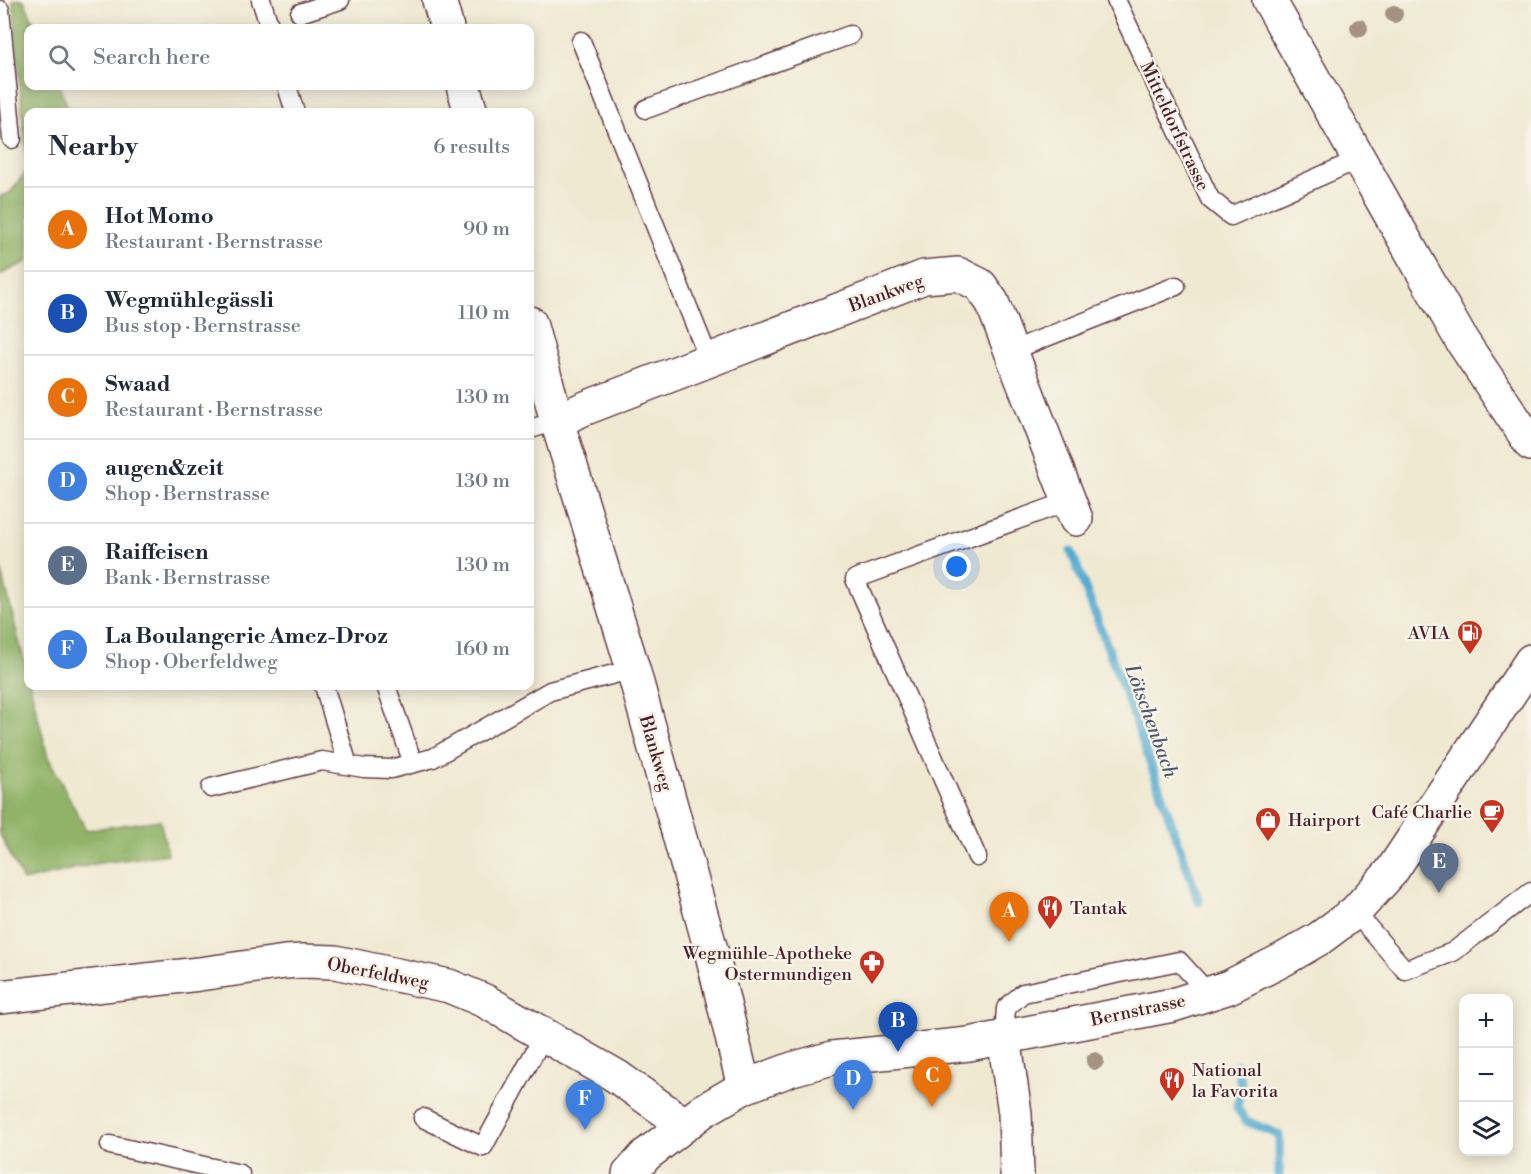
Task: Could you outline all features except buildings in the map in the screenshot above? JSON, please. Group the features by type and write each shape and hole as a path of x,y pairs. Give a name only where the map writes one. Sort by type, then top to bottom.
{"street":[{"path":"439,0 446,24"},
{"path":"1269,0 1462,341 1531,444"},
{"path":"464,90 470,108"},
{"name":"Blankweg","path":"543,425 924,277 958,274 980,285 992,302 1073,510"},
{"name":"Blankweg","path":"534,354 543,425 633,669 711,951 744,1087"},
{"name":"Bernstrasse","path":"629,1174 646,1155 684,1124 744,1087 792,1069 832,1058 969,1044 1173,1005 1209,994 1251,977 1284,959 1320,938 1355,912 1391,872 1531,662"},
{"name":"Oberfeldweg","path":"0,997 285,962 335,962 449,986 485,1001 616,1076 684,1124"},
{"path":"1004,1037 1015,1113 1017,1174"}],"lane":[{"path":"261,0 269,24"},
{"path":"300,12 340,0"},
{"name":"Mitteldorfstrasse","path":"1116,0 1210,200 1231,216 1359,159"},
{"path":"0,10 12,139"},
{"path":"646,109 850,35"},
{"path":"581,41 608,124 655,244 710,362"},
{"path":"288,90 294,108"},
{"path":"1011,351 1176,286"},
{"path":"977,857 855,579 1073,510"},
{"path":"211,789 322,761 364,768 391,769 433,758 550,691 633,669"},
{"path":"325,690 348,765"},
{"path":"387,690 413,763"},
{"path":"1355,912 1405,969 1453,952 1531,892"},
{"path":"423,1118 483,1147 544,1035"},
{"path":"110,1145 240,1174"}],"green space":[{"path":"13,0 24,0 34,24 24,24 24,90 61,90 68,108 24,108 24,134"},
{"path":"24,174 24,263 0,275 0,196 10,193"},
{"path":"0,565 24,661 24,690 31,690 48,757 86,830 160,820 168,854 99,863 23,881 0,834"}],"waterway":[{"name":"Lötschenbach","path":"1071,551 1135,719 1199,902"},
{"name":"Lötschenbach","path":"1237,1065 1241,1086 1237,1108 1246,1121 1279,1135 1279,1174"}],"place":[{"name":"AVIA","path":"1470,656"},
{"name":"Café Charlie","path":"1492,835"},
{"name":"Hairport","path":"1268,843"},
{"name":"Raiffeisen","path":"1439,893"},
{"name":"Tantak","path":"1050,931"},
{"name":"Hot Momo","path":"1009,942"},
{"name":"Wegmühle-Apotheke Ostermundigen","path":"872,986"},
{"name":"Wegmühlegässli","path":"898,1052"},
{"name":"National la Favorita","path":"1172,1103"},
{"name":"Swaad","path":"932,1107"},
{"name":"augen&zeit","path":"853,1110"},
{"name":"La Boulangerie Amez-Droz","path":"585,1130"}]}
